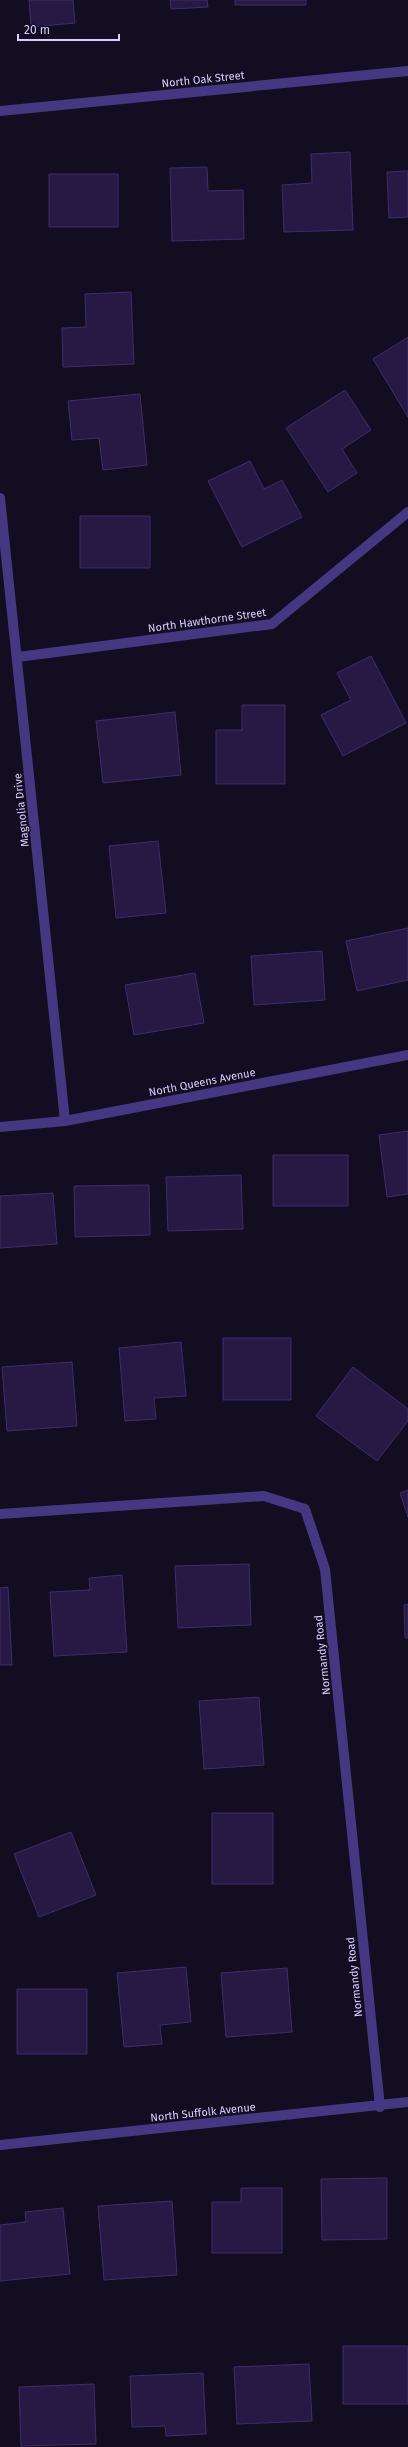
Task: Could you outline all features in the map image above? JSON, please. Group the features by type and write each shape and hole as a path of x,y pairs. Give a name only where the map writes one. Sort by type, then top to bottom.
{"street":[{"name":"North Oak Street","path":"0,111 408,71"},
{"name":"Magnolia Drive","path":"0,498 18,657 65,1121"},
{"name":"North Hawthorne Street","path":"18,657 272,624 408,512"},
{"name":"North Queens Avenue","path":"0,1128 65,1121 408,1055"},
{"name":"Normandy Road","path":"0,1514 264,1496 305,1509 325,1569 380,2107"},
{"name":"North Suffolk Avenue","path":"0,2145 380,2107 408,2102"}],"building":[{"path":"29,0 73,0 75,23 31,27"},
{"path":"170,0 207,0 208,7 171,9"},
{"path":"235,0 306,0 306,5 235,5"},
{"path":"350,152 353,230 284,232 282,185 312,183 311,154"},
{"path":"207,167 208,191 243,190 244,239 172,241 170,168"},
{"path":"408,171 408,217 389,218 387,172"},
{"path":"49,174 118,174 118,227 49,227"},
{"path":"131,292 134,364 63,367 62,328 86,327 85,294"},
{"path":"408,337 408,417 373,359"},
{"path":"345,390 371,430 342,449 357,473 328,492 286,428"},
{"path":"140,394 147,465 103,470 99,438 72,440 68,401"},
{"path":"250,461 264,489 282,480 302,517 242,547 208,481"},
{"path":"80,516 150,516 150,568 80,568"},
{"path":"371,656 406,723 343,756 321,715 351,700 337,673"},
{"path":"242,705 285,705 285,784 216,784 216,730 242,730"},
{"path":"175,712 181,775 103,783 96,721"},
{"path":"158,841 166,913 116,918 109,846"},
{"path":"408,928 408,980 357,991 346,941"},
{"path":"322,951 325,1000 254,1005 251,956"},
{"path":"195,973 204,1023 134,1035 125,985"},
{"path":"408,1131 408,1194 387,1197 379,1135"},
{"path":"273,1155 348,1155 348,1206 273,1206"},
{"path":"241,1175 243,1229 168,1231 166,1177"},
{"path":"149,1185 150,1235 75,1237 74,1186"},
{"path":"53,1193 57,1244 0,1248 0,1196"},
{"path":"223,1338 291,1338 291,1400 223,1400"},
{"path":"181,1342 186,1396 154,1398 156,1419 125,1421 119,1348"},
{"path":"72,1362 77,1426 7,1431 2,1367"},
{"path":"353,1367 408,1409 408,1421 377,1461 316,1416"},
{"path":"408,1490 408,1517 400,1493"},
{"path":"249,1564 251,1625 178,1628 175,1566"},
{"path":"122,1575 127,1652 54,1656 50,1592 90,1590 89,1578"},
{"path":"8,1587 12,1665 0,1665 0,1588"},
{"path":"408,1604 408,1638 405,1638 404,1605"},
{"path":"259,1697 264,1765 204,1769 199,1701"},
{"path":"212,1813 273,1813 273,1884 212,1884"},
{"path":"71,1832 96,1895 39,1917 14,1854"},
{"path":"186,1967 191,2022 160,2025 162,2044 124,2047 117,1973"},
{"path":"287,1968 292,2032 226,2037 221,1973"},
{"path":"17,1989 87,1989 87,2054 17,2054"},
{"path":"387,2178 387,2239 322,2240 321,2179"},
{"path":"241,2188 282,2188 282,2253 212,2253 212,2202 241,2202"},
{"path":"172,2201 177,2275 104,2280 98,2206"},
{"path":"63,2208 70,2274 0,2281 0,2225 26,2222 25,2212"},
{"path":"343,2346 408,2346 408,2404 343,2404"},
{"path":"309,2364 312,2421 237,2424 234,2367"},
{"path":"203,2373 206,2434 166,2436 165,2426 132,2427 130,2376"},
{"path":"94,2384 96,2444 21,2446 19,2387"}]}
